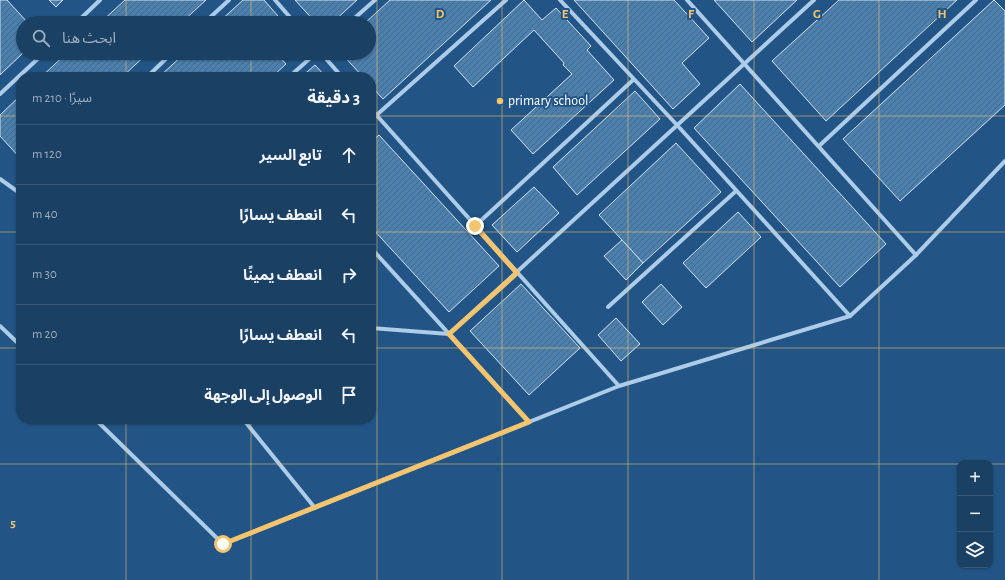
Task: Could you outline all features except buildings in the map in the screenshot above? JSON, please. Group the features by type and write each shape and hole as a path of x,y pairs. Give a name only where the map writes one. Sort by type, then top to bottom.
{"street":[{"path":"83,16 100,0"},
{"path":"212,16 229,0"},
{"path":"274,0 289,16"},
{"path":"357,16 375,0"},
{"path":"506,0 376,115 619,386"},
{"path":"560,0 633,80 677,125 850,316"},
{"path":"687,0 916,255"},
{"path":"376,328 449,334 814,0"},
{"path":"819,146 976,0"},
{"path":"24,72 36,60"},
{"path":"152,72 165,60"},
{"path":"295,72 308,60"},
{"path":"327,60 338,72"},
{"path":"0,94 16,79"},
{"path":"475,226 633,80"},
{"path":"100,424 223,544 619,386 850,316 916,255 1005,161"},
{"path":"0,179 16,190"},
{"path":"608,307 736,191"},
{"path":"376,254 529,422"},
{"path":"0,326 16,341"},
{"path":"248,424 315,508"}],"place":[{"name":"primary school","path":"500,101"}],"route":[{"path":"223,544 529,422 449,334 517,273 475,226"}]}
